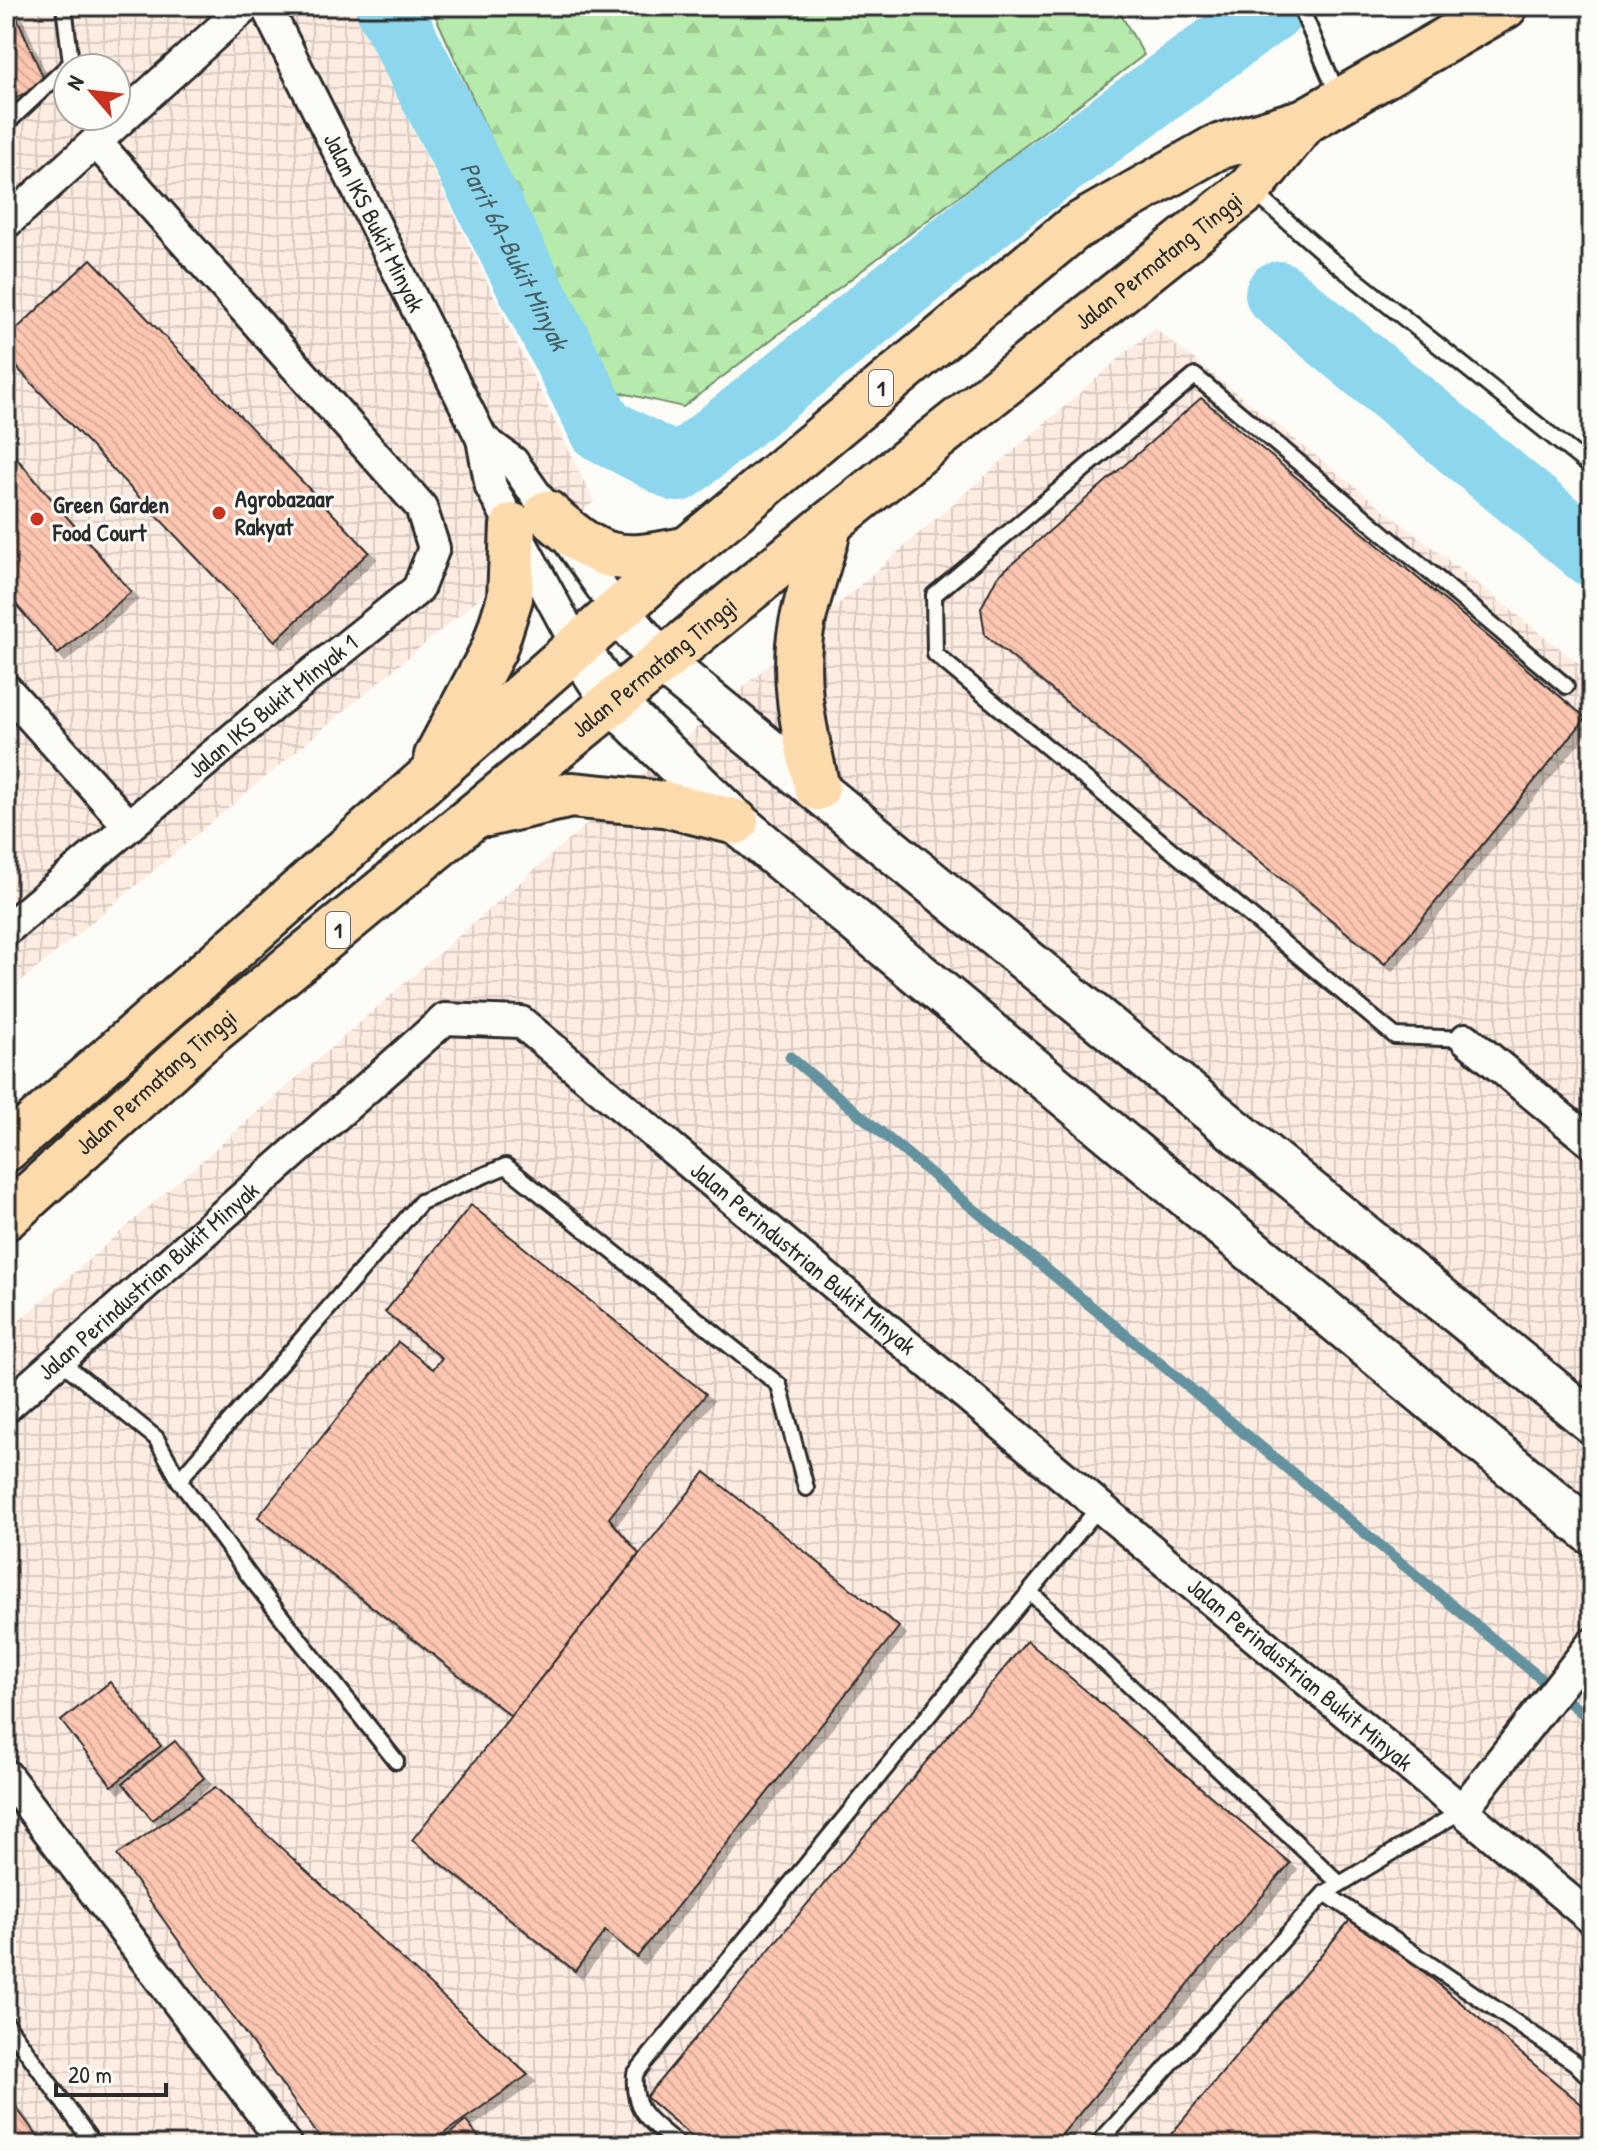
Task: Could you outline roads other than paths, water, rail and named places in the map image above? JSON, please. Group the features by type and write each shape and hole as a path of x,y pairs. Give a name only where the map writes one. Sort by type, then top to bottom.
{"highway":[{"name":"Jalan Permatang Tinggi","path":"6,1149 617,610 1074,228 1215,148 1323,111 1505,6"},
{"name":"Jalan Permatang Tinggi","path":"6,1217 197,1044 830,523 1250,188 1323,111"},
{"path":"425,780 494,649 530,520 616,557 639,559 688,549"},
{"path":"817,788 801,719 798,678 802,625 830,523"},
{"path":"479,815 571,795 664,804 736,822"}],"main road":[{"path":"617,610 662,663 1592,1422"},
{"path":"577,646 614,703 736,822 1592,1533"}],"street":[{"path":"6,223 246,6"},
{"name":"Jalan IKS Bukit Minyak","path":"266,6 482,439 491,487 530,520 617,610"},
{"name":"Jalan IKS Bukit Minyak 1","path":"6,930 418,589 434,548 421,507 96,142"},
{"name":"Jalan IKS Bukit Minyak","path":"530,520 577,646"},
{"path":"6,689 129,826"},
{"name":"Jalan Perindustrian Bukit Minyak","path":"6,1407 445,1019 521,1022 1592,1919"},
{"path":"1466,1039 1592,1143"},
{"path":"1463,1809 1592,1644"},
{"path":"6,1775 286,2145"}],"lane":[{"path":"6,124 71,63 64,6"},
{"path":"1300,6 1310,32 1323,111"},
{"path":"1250,188 1329,258 1592,468"},
{"path":"1466,1039 1395,1036 935,654 934,595 1195,376 1566,686"},
{"path":"179,1480 421,1202 506,1166 779,1385 806,1488"},
{"path":"59,1360 156,1438 179,1480 253,1581 396,1761"},
{"path":"679,2145 641,2113 633,2096 635,2074 1100,1506"},
{"path":"1030,1592 1339,1883"},
{"path":"1097,2145 1325,1893 1463,1809"},
{"path":"1325,1893 1575,2063 1592,2080"},
{"path":"6,2023 94,2145"}],"waterway":[{"name":"Parit 6A-Bukit Minyak","path":"388,6 602,429 678,469 1012,198 1275,6"},
{"path":"1278,294 1592,554"},
{"path":"790,1057 1592,1721"}],"place":[{"name":"Agrobazaar Rakyat","path":"219,513"},
{"name":"Green Garden Food Court","path":"37,519"}]}
